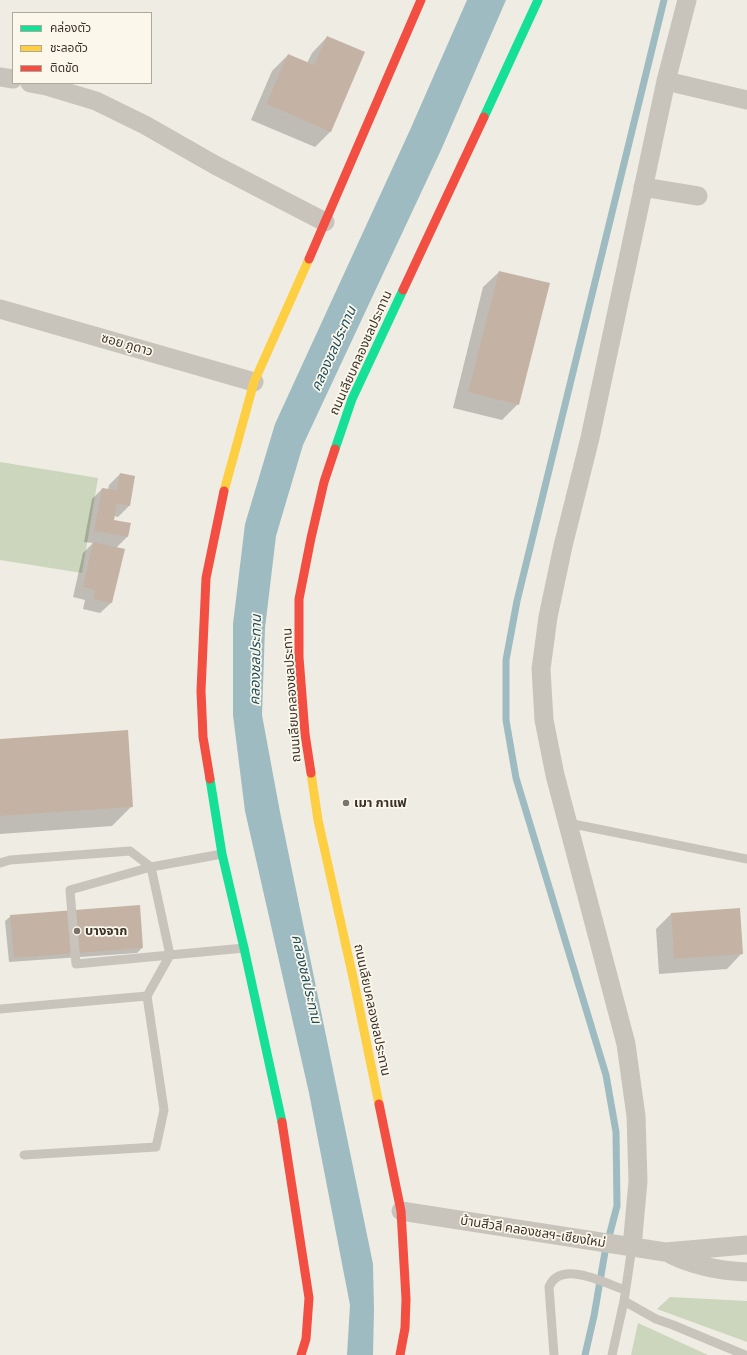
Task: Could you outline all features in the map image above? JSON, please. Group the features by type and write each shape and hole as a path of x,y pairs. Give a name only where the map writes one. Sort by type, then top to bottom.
{"main road":[{"path":"301,1355 306,1339 308,1298 284,1132 222,854 203,736 201,691 206,578 225,485 254,382 421,0"},
{"name":"ถนนเลียบคลองชลประทาน","path":"400,1355 405,1328 406,1299 400,1211 354,982 318,820 305,734 299,657 299,599 310,538 324,482 352,399 538,0"}],"street":[{"path":"632,1248 638,1181 636,1116 626,1044 555,775 544,720 541,669 552,596 590,438 666,81 687,0"},
{"path":"0,77 12,79"},
{"path":"666,81 747,100"},
{"path":"35,84 96,101 145,125 215,165 325,222"},
{"path":"643,187 698,196"},
{"name":"ซอย ภูดาว","path":"0,308 254,382"},
{"name":"บ้านสีวลี คลองชลฯ-เชียงใหม่","path":"400,1211 665,1252 747,1245"},
{"name":"บ้านสีวลี คลองชลฯ-เชียงใหม่","path":"665,1252 683,1261 725,1271 747,1272"}],"lane":[{"path":"568,823 747,860"},
{"path":"0,863 10,860 130,851 151,867 170,956 147,996 164,1110 156,1146 24,1155"},
{"path":"222,854 151,867 70,890 76,964 244,948"},
{"path":"0,1008 147,996"},
{"path":"612,1355 624,1301 632,1248"},
{"path":"554,1355 549,1287 554,1278 570,1273 593,1278 625,1290"},
{"path":"624,1301 656,1319 673,1324 745,1355"}],"green space":[{"path":"0,462 98,478 82,573 0,560"},
{"path":"670,1297 747,1301 747,1342 657,1309"},
{"path":"638,1323 708,1355 631,1355"}],"water":[{"name":"คลองชลประทาน","path":"467,0 506,0 441,150 303,445 276,536 265,628 262,715 280,812 373,1264 373,1355 347,1355 350,1305 309,1093 245,811 233,715 233,624 245,524 275,424 410,130"}],"building":[{"path":"327,36 365,52 331,132 266,104 288,54 314,65"},
{"path":"499,271 550,283 519,405 468,392"},
{"path":"120,473 135,476 130,506 117,504 114,520 131,523 128,537 94,531 102,488 117,490"},
{"path":"93,542 125,549 112,603 93,599 95,590 83,587"},
{"path":"128,730 133,807 0,816 0,739"},
{"name":"บางจาก","path":"140,905 143,948 14,958 10,915"},
{"path":"740,908 743,954 674,959 671,913"}],"waterway":[{"path":"585,1355 594,1316 605,1252 617,1206 616,1132 606,1075 516,778 506,720 506,660 517,601 664,0"}],"traffic: fast":[{"path":"484,117 538,0"},
{"path":"335,449 352,399 403,290"},
{"path":"210,779 222,854 282,1122"}],"traffic: slow":[{"path":"224,491 254,382 309,259"},
{"path":"311,773 318,820 379,1104"}],"traffic: jam":[{"path":"309,259 421,0"},
{"path":"403,290 484,117"},
{"path":"311,773 305,734 299,657 299,599 324,482 335,449"},
{"path":"210,779 203,737 201,691 206,578 224,491"},
{"path":"379,1104 401,1211 406,1299 405,1328 400,1355"},
{"path":"282,1122 309,1298 306,1339 301,1355"}],"place":[{"name":"เมา กาแฟ","path":"346,803"},
{"name":"บางจาก","path":"77,931"}]}
